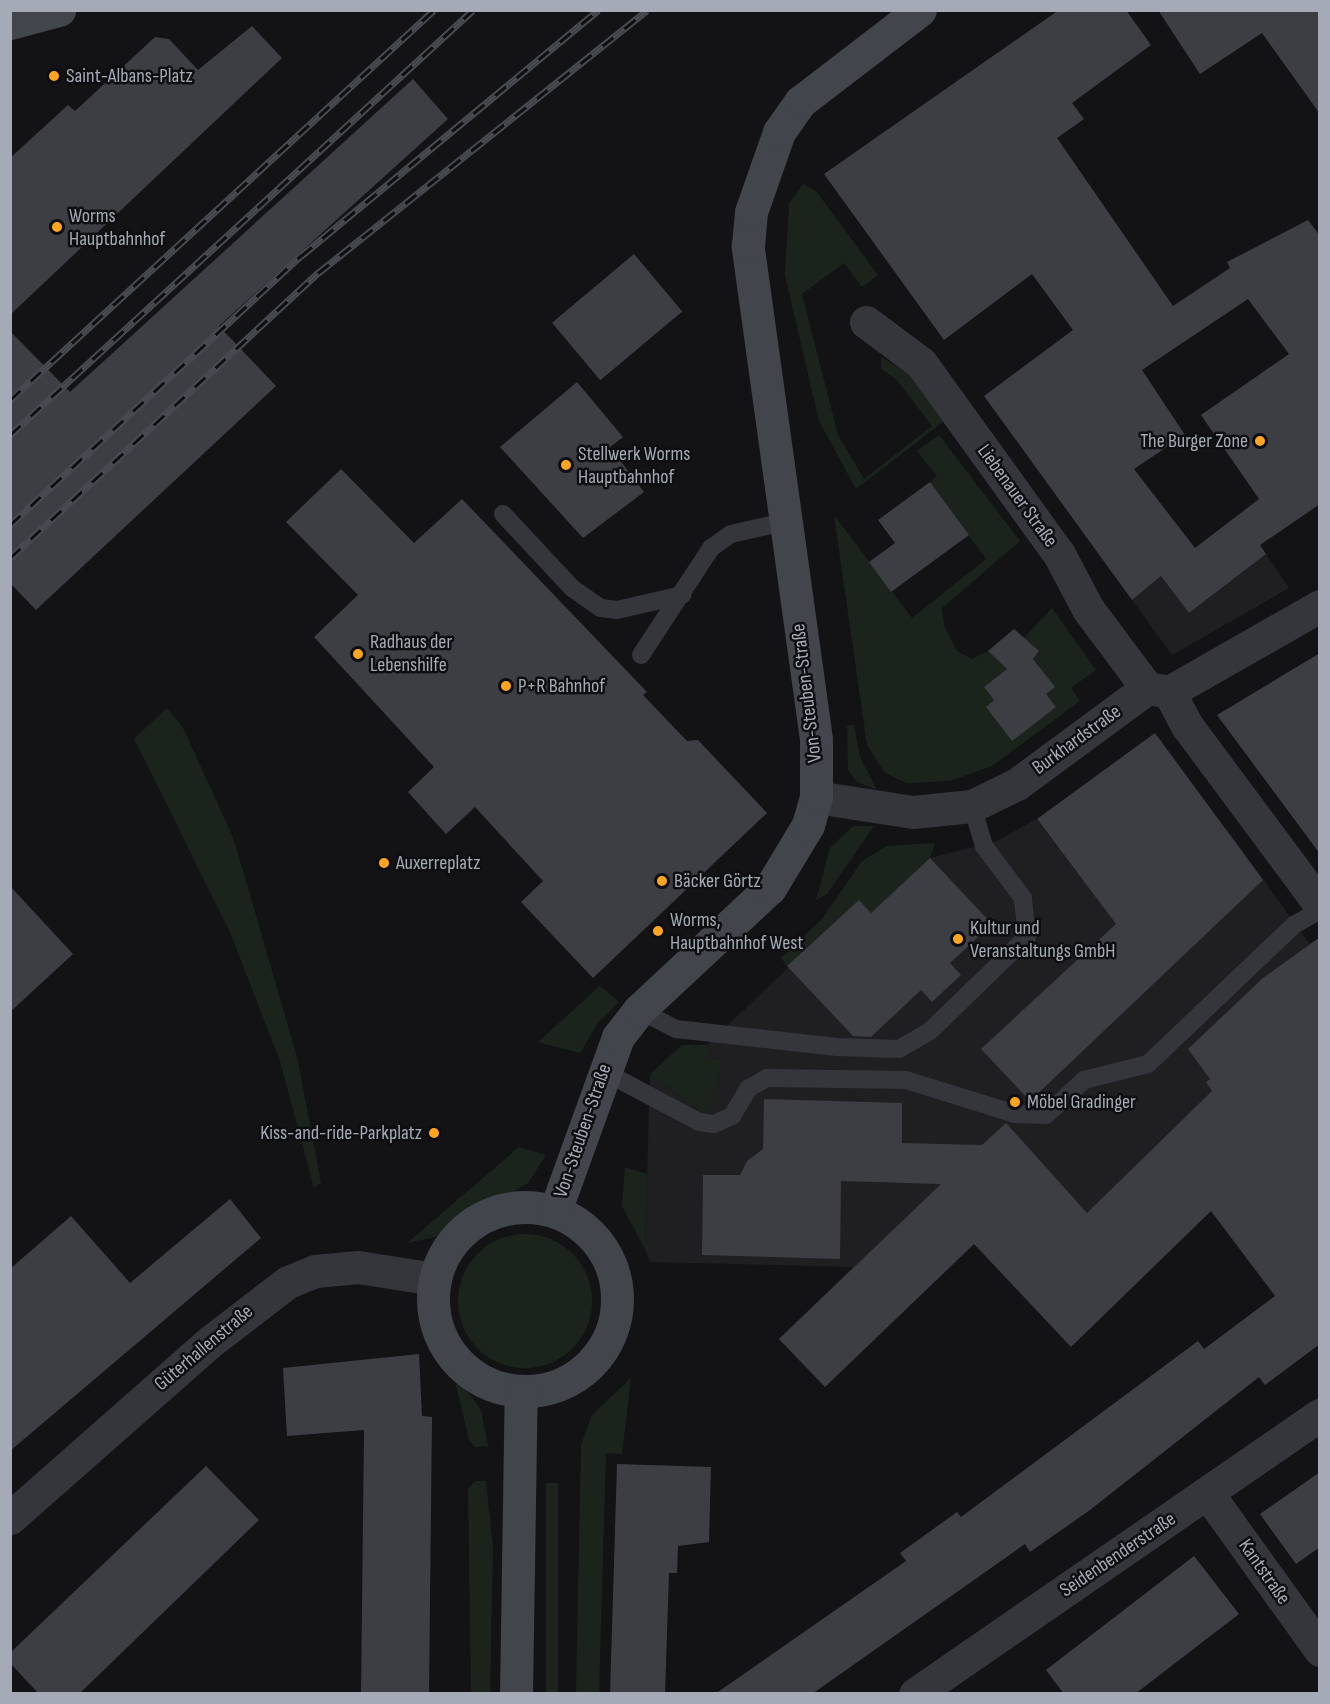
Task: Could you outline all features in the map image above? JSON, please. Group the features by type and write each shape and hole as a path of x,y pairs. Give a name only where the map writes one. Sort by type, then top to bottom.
{"street":[{"path":"10,23 59,10"},
{"name":"Von-Steuben-Straße","path":"555,1210 603,1071 618,1037 639,1010 785,871 816,797 816,739 784,522 748,246 757,186 779,132 825,78 920,10"},
{"name":"Liebenauer Straße","path":"866,322 921,363 1059,554 1088,609 1188,727 1320,905"},
{"name":"Burkhardstraße","path":"816,797 913,812 972,806 1017,784 1158,690 1320,606"},
{"path":"519,1207 555,1210 584,1227 606,1255 617,1288 615,1324 587,1368 557,1386 521,1392 487,1383 458,1362 434,1315 435,1279 448,1248 486,1215 519,1207"},
{"name":"Güterhallenstraße","path":"10,1518 226,1328 288,1282 315,1271 358,1267 435,1279"},
{"path":"516,1694 521,1392"},
{"name":"Seidenbenderstraße","path":"915,1694 1320,1415"},
{"name":"Kantstraße","path":"1208,1494 1320,1650"}],"lane":[{"path":"503,514 572,588 601,608 618,610 682,595"},
{"path":"641,655 711,548 731,534 784,522"},
{"path":"639,1010 676,1029 837,1047 899,1049 930,1031 1027,937 1023,898 984,846 972,806"},
{"path":"603,1071 707,1123 724,1122 749,1088 767,1078 906,1080 1015,1114 1046,1115 1084,1080 1148,1064 1294,925 1320,910"}],"shaded area":[{"path":"803,184 816,191 878,275 862,287 844,263 802,294 838,435 864,479 932,426 897,380 881,369 881,357 910,374 943,422 856,489 819,421 785,275 789,203"},
{"path":"939,435 1020,541 942,608 944,625 957,651 972,659 988,651 1007,669 984,687 994,700 986,707 1012,740 1056,707 1046,694 1054,687 1033,659 1039,651 1024,638 1052,608 1096,670 1071,688 1080,701 992,766 950,781 907,783 885,773 867,745 834,515 912,618 986,559 930,482 937,476 917,451"},
{"path":"1189,552 1170,588 1189,613 1266,554 1289,588 1172,655 1132,600"},
{"path":"167,708 183,728 232,835 298,1061 321,1183 314,1188 280,1061 230,932 134,739"},
{"path":"854,725 860,757 877,790 857,782 848,770 847,726"},
{"name":"Möbel Gradinger","path":"1036,819 1116,923 1226,828 1319,957 1211,1211 974,1244 825,1387 779,1339 853,1267 650,1262 645,1249 650,1074 703,1113 721,1059 707,1058 707,1045 859,900 871,913 930,858 997,841"},
{"path":"853,826 874,826 827,894 816,900 830,848"},
{"path":"935,843 930,858 871,913 859,900 787,966 781,958 822,919 862,861 887,846"},
{"path":"600,986 619,1002 597,1024 580,1053 538,1042"},
{"path":"682,1045 707,1045 707,1058 722,1059 710,1109 703,1113 650,1074"},
{"path":"519,1147 546,1155 528,1183 435,1237 407,1243"},
{"path":"625,1167 647,1174 645,1249 622,1206"},
{"path":"525,1234 551,1239 572,1254 587,1275 592,1301 587,1327 572,1348 551,1363 525,1368 499,1363 478,1348 463,1327 458,1301 463,1275 478,1254 499,1239"},
{"path":"631,1378 622,1454 606,1453 599,1693 576,1693 581,1445 592,1415"},
{"path":"460,1381 481,1410 488,1446 475,1447 469,1440 456,1385"},
{"path":"476,1481 486,1481 493,1547 490,1693 471,1693 468,1488"},
{"path":"546,1483 558,1483 558,1693 546,1693"}],"building":[{"path":"1059,10 1126,10 1151,45 1072,103 1084,119 1057,138 1173,306 1230,268 1227,262 1308,220 1320,236 1320,504 1260,545 1266,554 1189,613 1161,576 1132,600 984,396 1073,330 1032,274 944,340 824,174","holes":["1248,299 1289,354 1201,415 1259,499 1195,548 1134,469 1185,435 1142,370"]},
{"path":"1158,10 1320,10 1320,114 1262,33 1200,74"},
{"name":"Worms Hauptbahnhof","path":"252,26 282,58 10,315 10,158 68,105 75,111 155,37 169,39 198,70"},
{"path":"413,79 448,119 219,326 276,386 36,610 10,583 10,331 70,392"},
{"path":"634,254 682,311 600,380 552,323"},
{"name":"Stellwerk Worms Hauptbahnhof","path":"577,382 623,437 610,447 644,492 583,538 500,447"},
{"name":"P+R Bahnhof","path":"341,469 414,543 462,499 647,692 643,695 687,741 698,740 767,813 593,978 521,902 543,881 475,807 446,834 408,792 434,767 314,637 358,595 286,522"},
{"path":"930,482 969,535 891,592 869,562 895,543 878,520"},
{"path":"1014,629 1039,651 1033,659 1055,687 1046,694 1056,707 1012,741 986,707 994,700 984,687 1007,669 988,651"},
{"path":"1320,653 1320,854 1217,715"},
{"path":"1155,733 1263,880 1030,1101 981,1049 1116,924 1037,819"},
{"path":"930,858 992,924 950,963 961,975 932,1002 921,990 871,1037 853,1036 787,966 859,900 871,913"},
{"path":"10,886 73,954 10,1012"},
{"path":"1320,937 1320,1344 1265,1385 1259,1377 1090,1510 1030,1552 1025,1544 812,1694 715,1694 906,1561 900,1553 957,1512 961,1517 1198,1341 1204,1349 1275,1296 1211,1211 1071,1347 974,1244 825,1387 779,1339 941,1184 841,1181 840,1259 702,1255 703,1175 740,1175 747,1161 763,1149 764,1099 902,1103 902,1143 982,1145 1006,1123 1087,1213 1212,1091 1206,1082 1210,1079 1188,1049 1263,978"},
{"path":"230,1199 261,1238 10,1451 10,1269 71,1216 130,1283"},
{"path":"419,1354 422,1416 432,1417 429,1694 361,1694 364,1430 287,1436 283,1368"},
{"path":"617,1464 711,1467 709,1542 678,1546 677,1573 669,1573 665,1694 610,1694"},
{"path":"206,1466 259,1520 79,1694 39,1694 10,1663 10,1653"},
{"path":"1320,1472 1320,1547 1296,1564 1260,1514"},
{"path":"1194,1556 1239,1614 1135,1694 1064,1694 1046,1670"}],"railway":[{"path":"10,400 434,10"},
{"path":"10,435 473,10"},
{"path":"10,525 301,256 598,10"},
{"path":"10,558 318,273 647,10"}],"place":[{"name":"Saint-Albans-Platz","path":"54,76"},
{"name":"Worms Hauptbahnhof","path":"57,227"},
{"name":"The Burger Zone","path":"1260,441"},
{"name":"Stellwerk Worms Hauptbahnhof","path":"566,465"},
{"name":"Radhaus der Lebenshilfe","path":"358,654"},
{"name":"P+R Bahnhof","path":"506,686"},
{"name":"Auxerreplatz","path":"384,863"},
{"name":"Bäcker Görtz","path":"662,881"},
{"name":"Worms, Hauptbahnhof West","path":"658,931"},
{"name":"Kultur und Veranstaltungs GmbH","path":"958,939"},
{"name":"Möbel Gradinger","path":"1015,1102"},
{"name":"Kiss-and-ride-Parkplatz","path":"434,1133"}]}
